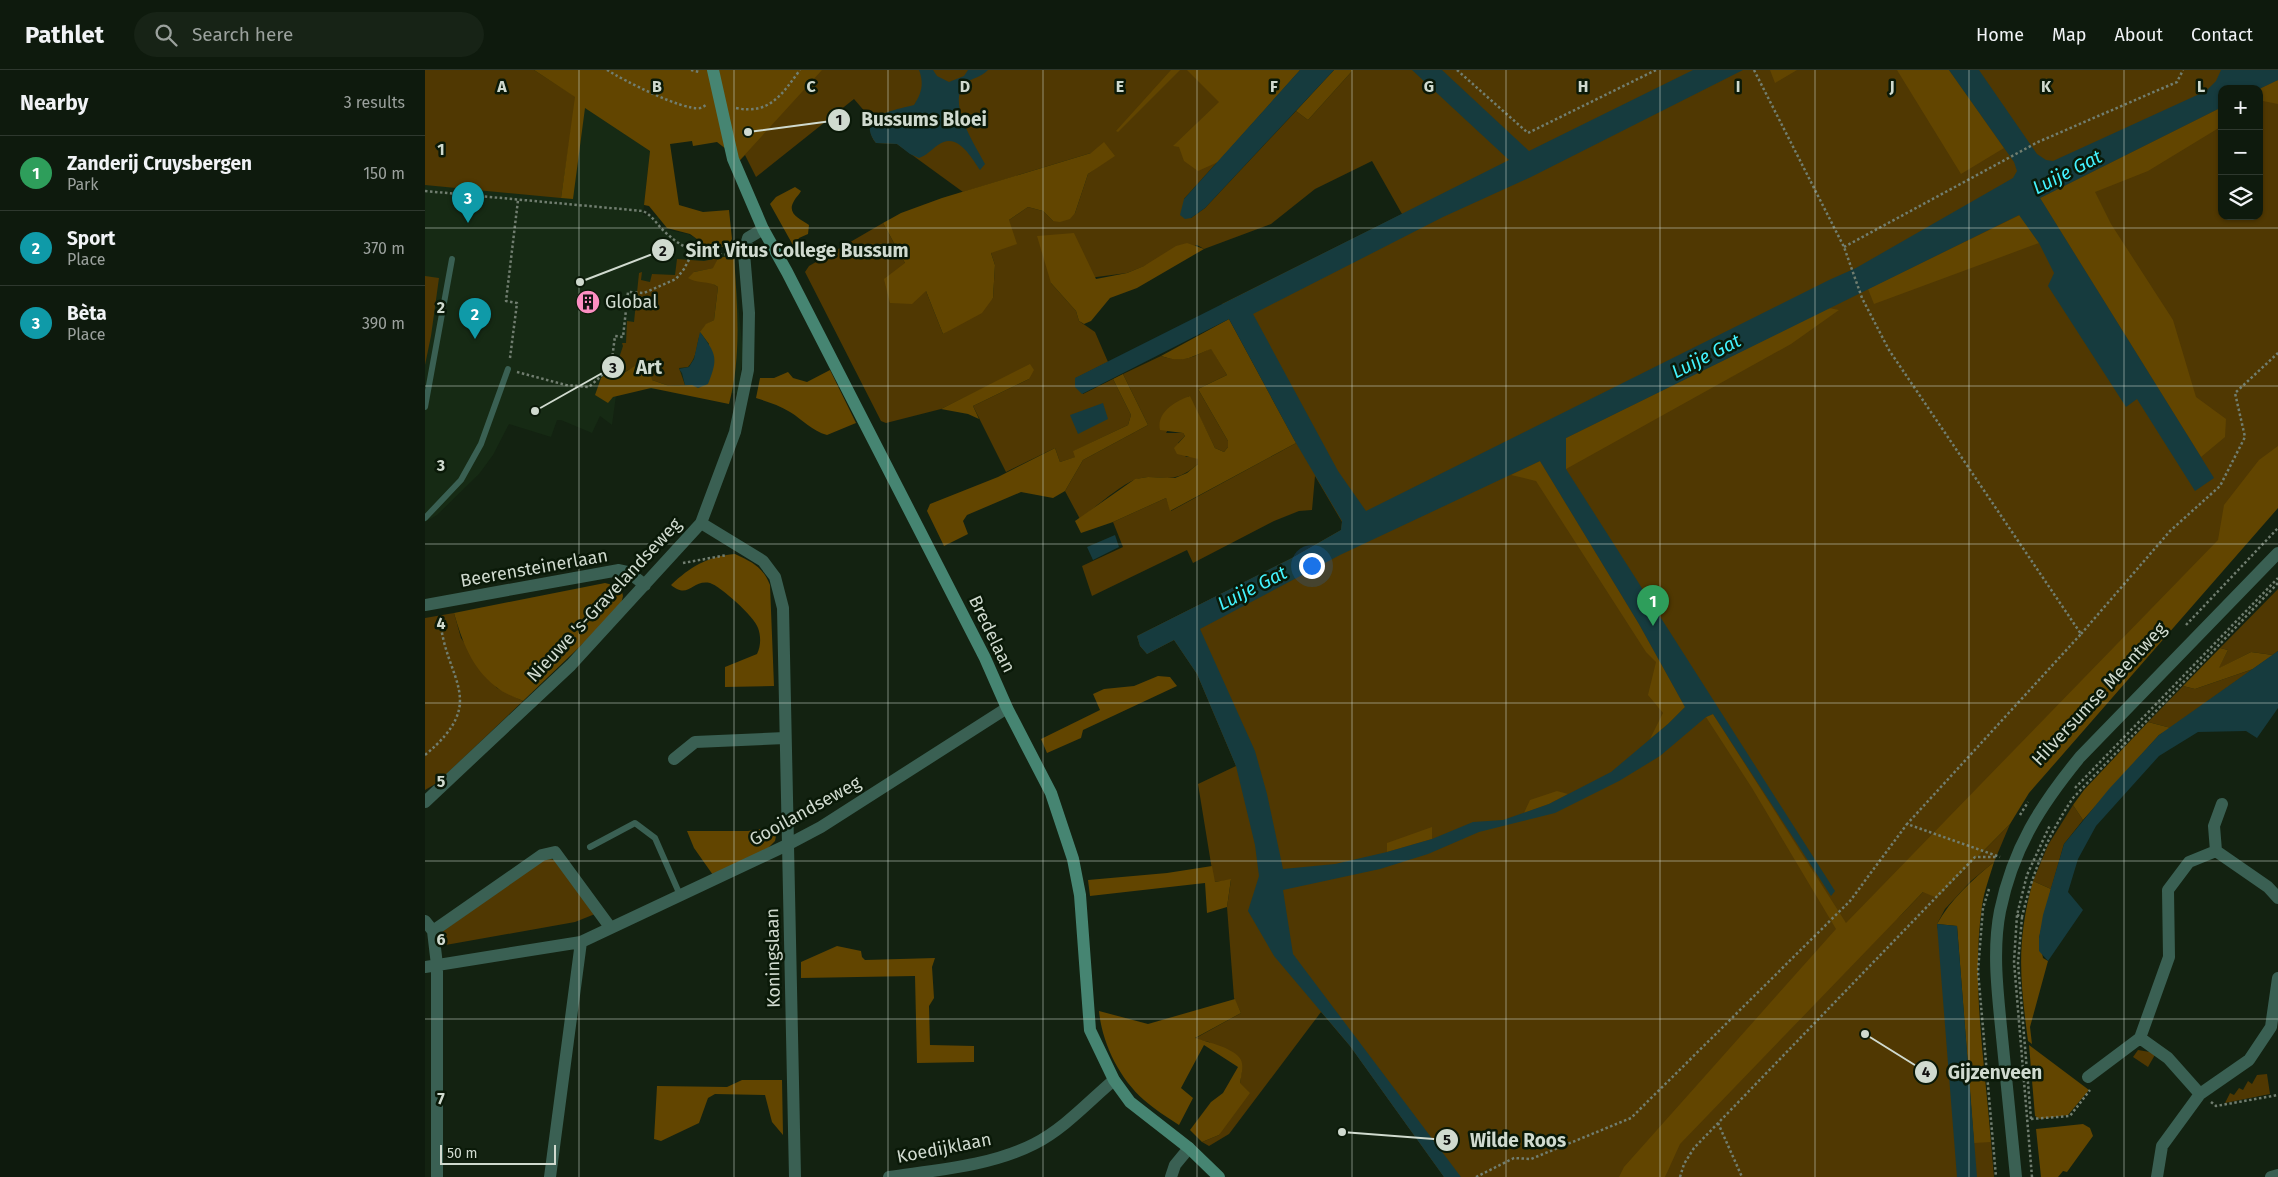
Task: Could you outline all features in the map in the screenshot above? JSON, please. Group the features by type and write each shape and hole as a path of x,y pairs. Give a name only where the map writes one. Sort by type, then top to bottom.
{"main road":[{"path":"713,70 733,159 763,229"},
{"name":"Bredelaan","path":"763,229 787,272 985,658 1007,708 1051,792 1073,859 1080,895 1090,1030 1114,1080"},
{"path":"1114,1080 1130,1102 1189,1148 1219,1177"}],"street":[{"path":"745,253 748,238 763,229"},
{"name":"Nieuwe 's-Gravelandseweg","path":"425,802 571,665 701,523 735,432 748,370 749,313 745,253"},
{"name":"Koningslaan","path":"701,523 763,561 775,577 783,608 795,1177"},
{"name":"Hilversumse Meentweg","path":"2016,1177 1996,974 2000,912 2020,848 2050,793 2080,757 2278,553"},
{"name":"Beerensteinerlaan","path":"425,605 619,570 628,572 645,585"},
{"name":"Gooilandseweg","path":"431,966 581,942 787,845 821,827 1007,708"},
{"path":"674,759 695,742 785,738"},
{"path":"2216,851 2214,826 2222,804"},
{"path":"2216,851 2268,887 2278,898"},
{"path":"2089,1077 2140,1038 2169,957 2168,890 2189,862 2216,851"},
{"path":"433,931 542,855 555,852 610,927"},
{"path":"425,921 433,931 431,966 437,1177"},
{"path":"550,1177 581,942"},
{"path":"2157,1177 2162,1146 2200,1094 2249,1060 2271,1027 2278,978"},
{"path":"2140,1038 2167,1058 2200,1094"},
{"name":"Koedijklaan","path":"889,1177 979,1163 1033,1144 1055,1130 1114,1080"},
{"path":"1171,1177 1175,1165 1189,1148"},
{"path":"2271,1177 2278,1175"}],"lane":[{"path":"425,407 452,259"},
{"path":"425,518 461,480 481,444 508,369"},
{"path":"590,847 635,823 655,838 680,895"}],"path":[{"path":"607,70 647,91 685,105 700,108 721,101 751,111 776,101 800,70"},
{"path":"1457,70 1528,132 1656,70"},
{"path":"1754,70 1844,247 1862,298 1889,350 2081,634"},
{"path":"1844,247 2038,142 2177,82 2183,70"},
{"path":"425,191 643,211 666,233 705,255 745,253"},
{"path":"518,200 506,301 517,302 508,369 566,385 589,387 611,367 615,336 623,337 628,292 644,293 676,278 684,269 694,250"},
{"path":"1476,1177 1514,1158 1531,1159 1631,1118 1850,901 1907,824 2081,634 2170,531 2220,486 2245,437 2235,393 2278,353"},
{"name":"Hilversumse Meentweg","path":"2182,630 2278,528"},
{"path":"660,569 703,559 749,552"},
{"path":"2073,791 2278,578"},
{"path":"2032,1177 2018,963 2022,917 2030,885 2042,851 2073,798 2278,583"},
{"path":"425,755 440,742 459,716 461,707 457,679 440,626 439,603"},
{"path":"2020,816 2029,800"},
{"path":"2029,1120 2013,962 2017,915 2027,875 2052,820"},
{"path":"1907,824 2000,857"},
{"path":"1997,866 2004,849"},
{"path":"1680,1177 1694,1148 1975,858 2000,857"},
{"path":"1991,882 1983,908 1978,971 1996,1177"},
{"path":"2017,915 2022,917"},
{"path":"2029,1120 2070,1116 2091,1087 2089,1077"},
{"path":"2200,1094 2216,1106 2278,1095"},
{"path":"1718,1123 1743,1177"}],"shaded area":[{"path":"425,70 534,70 650,151 643,215 659,217 659,228 688,234 698,239 714,254 733,252 743,353 738,394 716,391 617,388 612,425 600,416 592,433 561,420 557,420 551,437 509,424 493,455 479,474 437,515 425,522"},
{"path":"425,70 534,70 576,97 561,198 425,185"},
{"path":"534,70 822,70 740,160 717,142 693,146 692,141 670,144 679,205 703,212 729,210 732,239 724,247 708,247 690,234 667,228 649,206 644,205 650,151 585,108 573,199 561,198 575,97"},
{"path":"715,70 1300,70 1184,199 1191,218 1205,208 1296,111 1308,120 1353,70 2278,70 2278,490 1897,919 1924,891 1937,898 2010,824 1994,862 1971,881 1945,909 1937,924 1974,1142 1991,1142 1994,1177 1444,1177 1350,1046 1321,1012 1229,1134 1209,1146 1202,1142 1219,1135 1240,1083 1242,1069 1209,1042 1194,1039 1241,1013 1234,998 1227,907 1231,880 1214,882 1198,784 1236,766 1197,674 1174,640 1147,654 1140,646 1137,636 1292,558 1341,530 1342,522 1315,476 1312,510 1299,511 1274,521 1193,563 1187,550 1092,596 1082,566 1123,547 1113,522 1166,498 1171,511 1296,443 1222,304 1402,214 1372,161 1315,189 1271,224 1204,249 1197,245 1127,273 1051,283 1076,311 1079,321 1095,332 1108,362 1076,378 1083,394 1113,379 1131,415 1128,425 1074,451 1076,457 1060,462 1055,448 1006,472 973,406 1029,379 1030,365 941,409 886,423 881,421 805,272 809,266 883,223 905,263 926,291 943,334 993,298 995,265 991,253 1009,220 1028,207 1043,211 1053,221 1075,213 1088,174 1104,162 1091,153 963,192 897,144 876,143 872,138 871,132 873,121 854,99 756,177 745,155 740,160"},
{"path":"1171,70 1180,70 1118,132 1116,131"},
{"path":"1187,70 1300,70 1218,162 1198,171 1184,161 1179,147 1173,146 1219,102"},
{"path":"1334,70 1353,70 1308,120 1296,111"},
{"path":"1770,70 1797,70 1775,83"},
{"path":"1897,70 1949,70 2004,148 1961,174"},
{"path":"2278,80 2278,104 2263,101 2263,87"},
{"path":"2218,109 2218,128 2148,171 2095,192 2111,224 2173,320 2196,397 2226,419 2225,437 2201,457 2040,198"},
{"path":"1104,142 1115,156 1088,174 1075,213 1070,219 1060,222 1053,221 1043,211 1028,207 1009,220 1017,244 991,253 995,265 993,298 982,313 943,334 926,291 912,304 890,303 884,279 905,263 883,223 901,213 942,198 1091,153"},
{"path":"795,187 801,191 792,206 793,213 809,225 808,234 799,238 794,247 770,204 776,197"},
{"path":"2020,215 2039,243 1874,304 1868,289"},
{"path":"1074,233 1096,279 1127,273 1144,266 1176,246 1187,243 1204,249 1137,288 1110,298 1091,321 1084,324 1079,321 1076,311 1051,283 1037,236"},
{"path":"734,255 737,349 736,367 729,404 651,388 613,397 608,403 595,395 601,378 606,374 622,374 635,366 651,369 652,380 669,386 693,385 709,344 700,332 706,324 714,320 718,287 711,283 688,278 694,272 713,268 718,258"},
{"path":"718,258 714,268 694,272 718,287 714,320 702,330 695,354 688,367 679,368 685,385 669,386 652,380 651,369 640,366 613,374 613,361 618,361 623,346 622,343 626,343 627,321 634,322 639,273 642,272 641,280 650,282 652,274 675,275 677,259 704,261"},
{"path":"425,276 439,278 425,365"},
{"path":"1829,308 1839,310 1791,344 1566,469 1566,438"},
{"path":"1229,319 1296,443 1170,511 1166,498 1113,522 1081,533 1075,521 1135,479 1148,477 1175,478 1187,473 1198,464 1198,459 1177,454 1174,448 1185,436 1183,433 1160,430 1161,418 1164,413 1178,401 1190,396 1215,448 1224,452 1228,447 1228,441 1198,389 1227,375 1211,349 1192,357 1181,359 1161,356"},
{"path":"1211,348 1227,375 1198,389 1228,441 1228,447 1224,452 1215,448 1189,396 1166,433 1183,433 1185,436 1178,443 1186,457 1199,459 1198,464 1189,471 1174,477 1147,478 1131,481 1080,519 1065,491 1083,460 1148,425 1123,374 1161,356 1181,359"},
{"path":"1030,364 1034,370 1029,379 973,406 979,419 968,414 941,409"},
{"path":"830,370 856,423 827,435 812,428 786,410 756,398 760,378 774,378 788,372 793,378 807,382"},
{"path":"1123,374 1148,425 1083,460 1065,491 1053,498 1021,492 967,515 963,521 968,534 944,546 927,511 930,504 998,477 1055,448 1060,462 1075,457 1073,451 1128,425 1131,415 1113,379"},
{"path":"2278,446 2278,508 2029,793 2010,824 1937,898 1923,892 1680,1144 1665,1177 1619,1177 1624,1167 1836,929 1752,788 1706,717 1713,714 1846,923 2218,540 2224,505 2259,460"},
{"path":"1540,461 1639,624 1685,707 1650,739 1663,713 1648,695 1656,662 1646,652 1536,481 1511,475"},
{"path":"735,554 760,569 770,585 774,686 725,687 725,667 757,654 760,638 755,623 737,603 715,585 704,583 687,590 682,590 671,585 692,568 708,560"},
{"path":"605,583 621,587 623,596 620,608 523,701 498,688 480,671 464,644 454,613"},
{"path":"2278,589 2278,651 2273,655 2251,652 2218,669 2228,650 2220,648"},
{"path":"454,613 461,638 497,688 523,701 437,783 425,790 425,618"},
{"path":"2220,648 2228,650 2219,668 2251,652 2273,655 2253,669 2195,689 2183,686"},
{"path":"2253,669 2171,728 2148,722 2183,686 2195,689"},
{"path":"1158,676 1170,677 1177,686 1083,730 1081,738 1047,753 1041,739 1100,710 1093,694 1104,689 1134,686"},
{"path":"2148,722 2171,728 2159,735 2083,820 2073,805 2084,790"},
{"path":"1557,791 1568,794 1549,804 1524,813 1530,800"},
{"path":"2073,805 2083,820 2064,844 2051,889 2033,881 2048,845"},
{"path":"778,826 775,841 768,848 713,875 694,848 687,831 748,831"},
{"path":"1432,827 1432,839 1387,852 1387,843"},
{"path":"546,857 554,860 595,914 575,922 440,946 439,934"},
{"path":"1994,862 1982,906 1978,964 1980,1024 1991,1142 1974,1143 1957,926 1937,924 1963,890"},
{"path":"1212,866 1215,882 1231,879 1227,907 1207,913 1205,883 1090,896 1088,880 1167,873"},
{"path":"2033,881 2051,889 2039,938 2043,958 2048,961 2030,1027 2032,1044 2028,1041 2021,961 2024,923"},
{"path":"837,946 861,951 862,957 865,960 935,958 932,967 934,998 929,1006 930,1045 974,1046 974,1062 917,1063 915,976 801,978 801,962"},
{"path":"1235,999 1241,1013 1195,1038 1220,1046 1238,1056 1242,1066 1240,1083 1250,1093 1219,1135 1202,1142 1190,1130 1211,1102 1223,1093 1238,1067 1204,1045 1181,1088 1193,1098 1179,1125 1148,1103 1127,1081 1108,1047 1099,1011 1148,1024"},
{"path":"2029,1045 2089,1090 2068,1115 2040,1119 2035,1116"},
{"path":"2138,1050 2156,1053 2148,1067 2133,1057"},
{"path":"2267,1074 2270,1094 2225,1103 2230,1093 2234,1095 2239,1088 2243,1090 2248,1081 2252,1084 2257,1075"},
{"path":"742,1080 782,1080 783,1135 772,1122 765,1095 715,1094 708,1098 699,1123 661,1141 654,1139 657,1086 727,1087"},
{"path":"2083,1124 2090,1128 2093,1136 2067,1172 2063,1171 2058,1177 2041,1177 2036,1129"}],"water":[{"path":"919,70 933,70 937,76 949,82 964,76 968,70 988,70 965,84 960,92 959,102 970,136 985,164 980,170 963,147 951,141 938,145 919,158 897,144 876,143 871,134 870,126 880,115 914,105 921,88"},
{"path":"1300,70 1334,70 1205,208 1191,218 1185,219 1180,215 1184,199"},
{"name":"Luije Gat","path":"1412,70 1442,70 1529,151 1693,70 1743,70 1531,177 1443,217 1253,314 1338,471 1366,511 1856,268 2013,178 2017,171 2014,162 1949,70 1979,70 2037,154 2046,160 2053,161 2206,91 2216,81 2221,70 2278,70 2278,80 2263,87 2263,85 2218,85 2218,109 2040,198 2214,478 2195,491 2137,399 2126,407 2048,286 2054,273 2039,243 2019,215 1566,438 1566,469 1835,891 1831,896 1713,714 1706,717 1660,756 1619,781 1555,813 1479,832 1428,854 1380,869 1283,890 1293,954 1461,1177 1444,1177 1350,1046 1274,956 1248,911 1259,876 1255,845 1236,766 1197,674 1174,640 1147,654 1140,646 1137,636 1292,558 1341,530 1342,521 1296,443 1229,319 1082,394 1075,387 1075,378 1509,160","holes":["1540,461 1639,624 1685,707 1668,724 1611,772 1549,804 1503,820 1473,822 1432,839 1387,852 1335,864 1283,869 1267,794 1255,751 1200,629 1340,555"]},
{"path":"700,332 713,352 714,362 708,384 698,388 692,385 685,385 679,369 689,367 694,359"},
{"path":"1103,403 1108,419 1078,434 1070,415"},
{"path":"1115,535 1119,547 1093,560 1087,547"},
{"path":"2278,651 2278,708 2257,738 2246,731 2198,732 2159,756 2096,826 2078,859 2068,892 2083,910 2048,961 2039,951 2039,938 2043,915 2064,844 2109,789 2159,735"},
{"path":"1937,924 1957,926 1977,1177 1957,1177"}],"place":[{"name":"Bussums Bloei","path":"748,132"},
{"name":"Bèta","path":"468,223"},
{"name":"Sint Vitus College Bussum","path":"580,282"},
{"name":"Global","path":"588,302"},
{"name":"Sport","path":"475,339"},
{"name":"Art","path":"535,411"},
{"name":"Zanderij Cruysbergen","path":"1653,626"},
{"name":"Gijzenveen","path":"1865,1034"},
{"name":"Wilde Roos","path":"1342,1132"}]}
